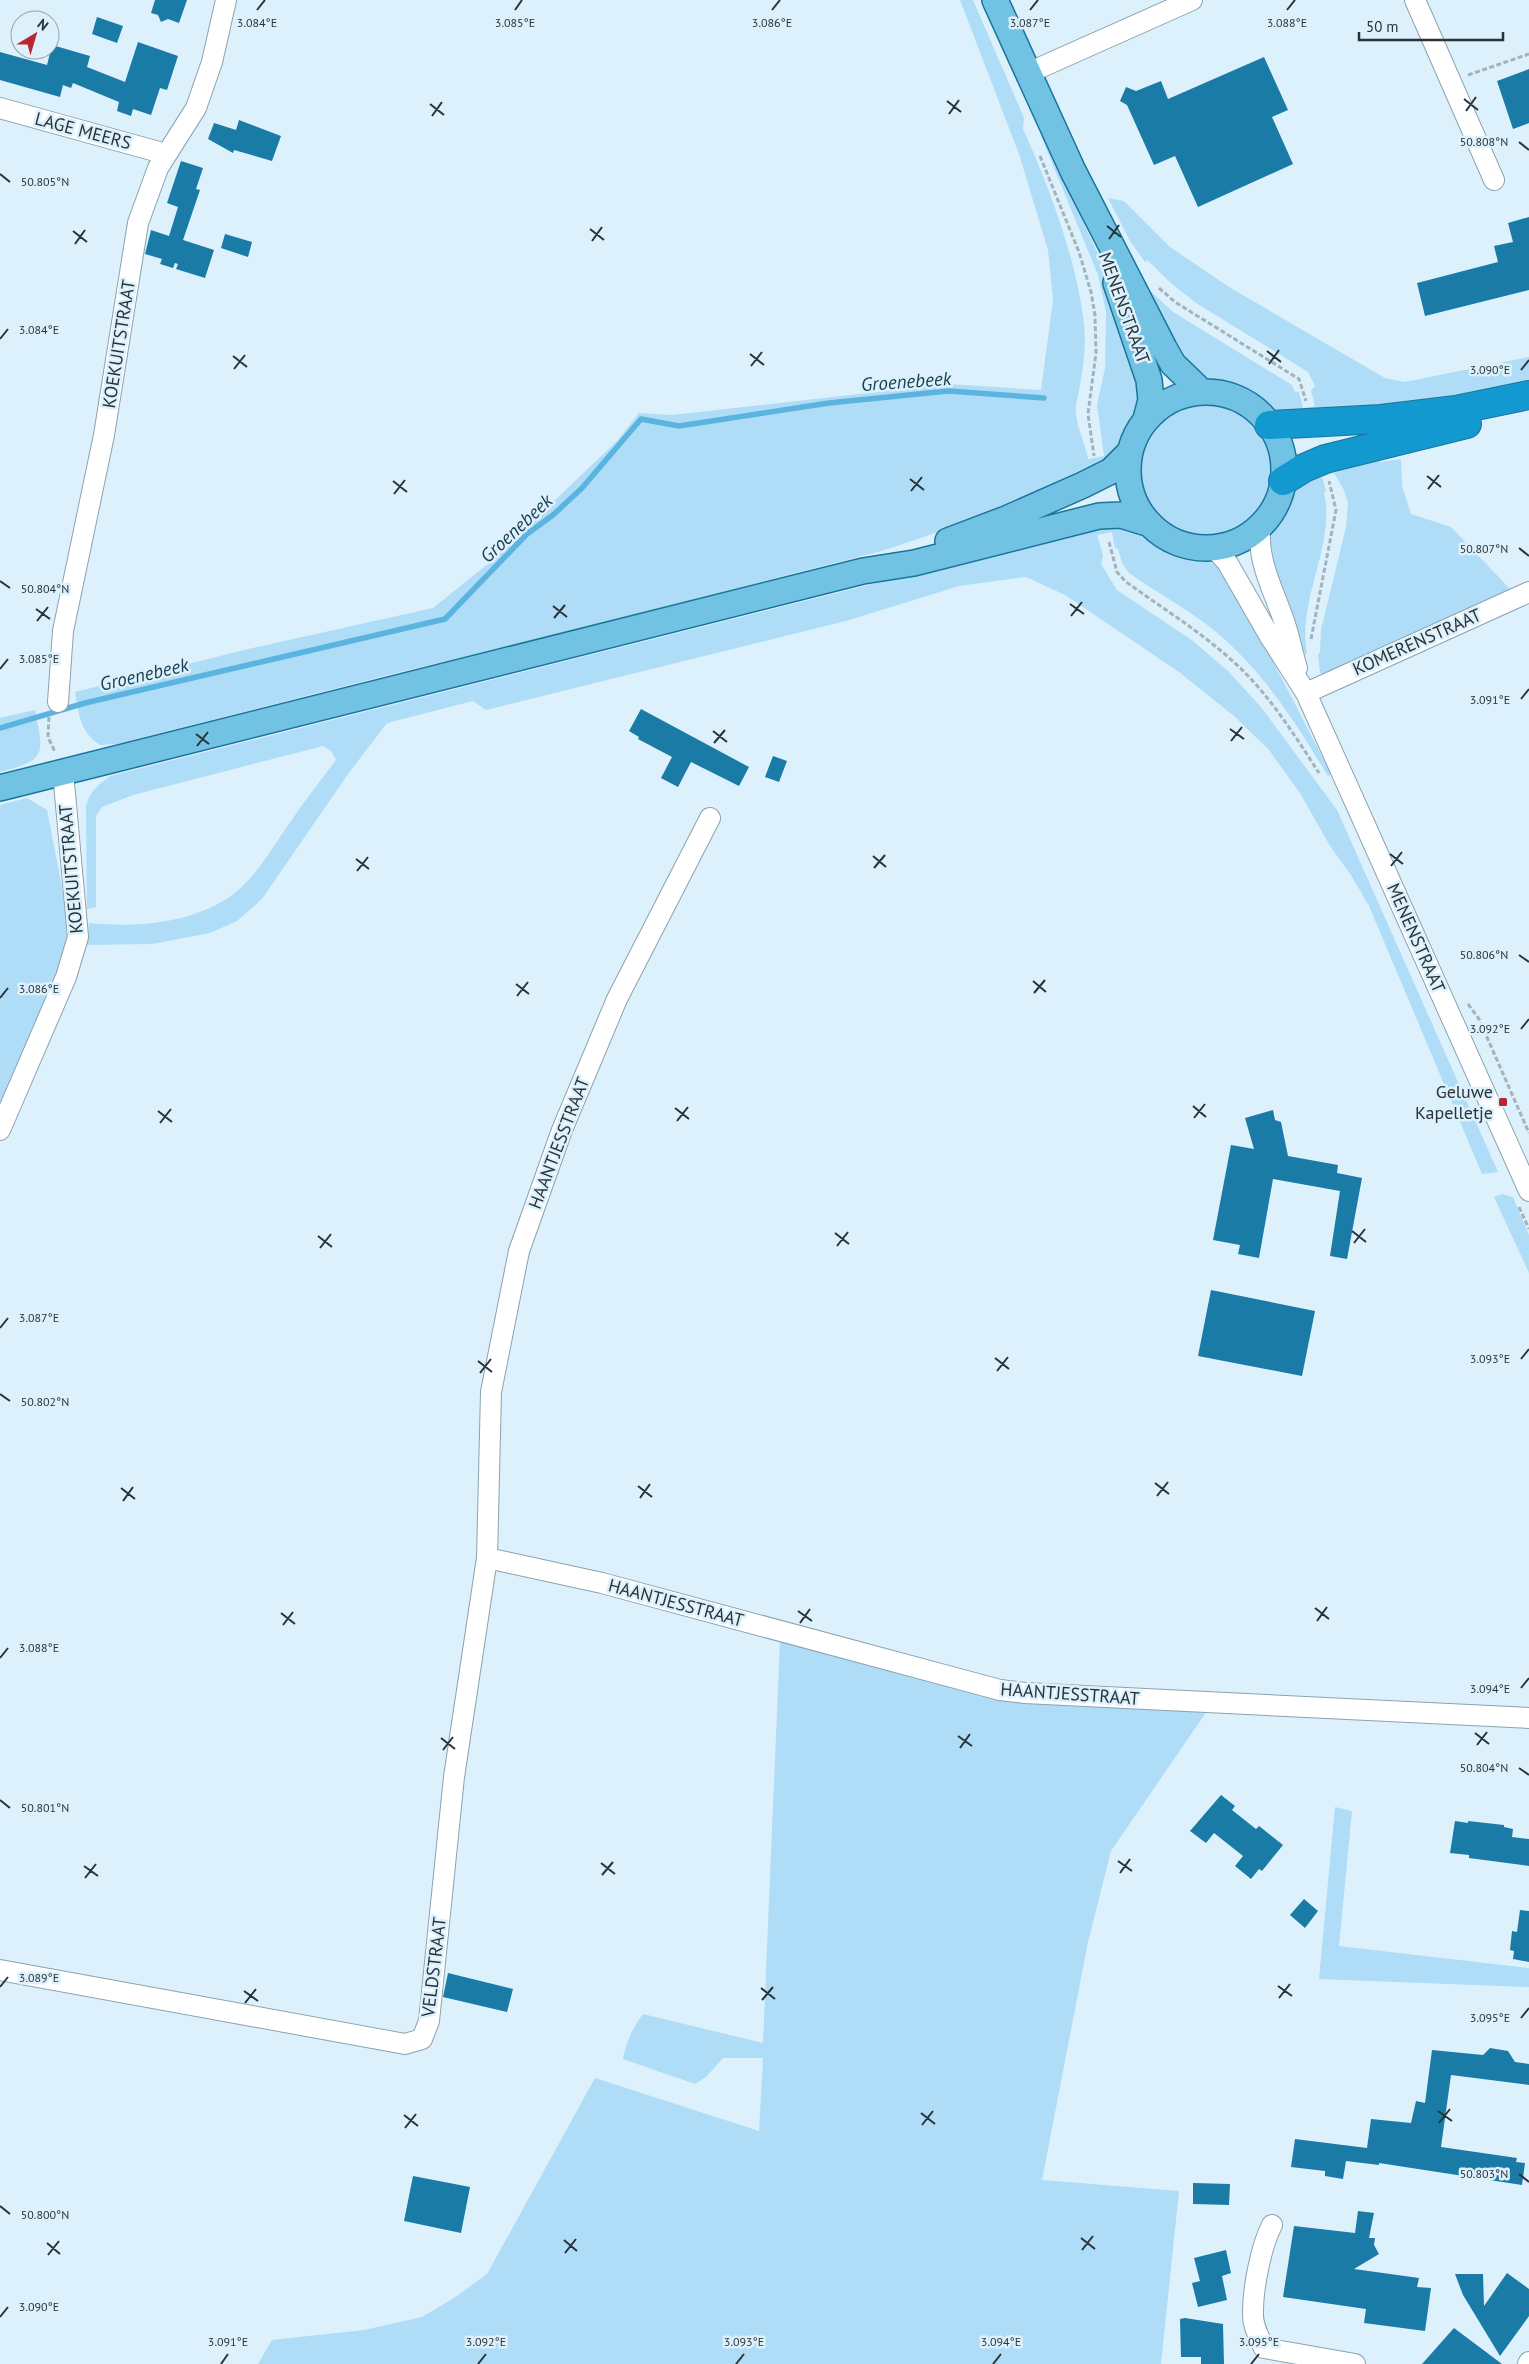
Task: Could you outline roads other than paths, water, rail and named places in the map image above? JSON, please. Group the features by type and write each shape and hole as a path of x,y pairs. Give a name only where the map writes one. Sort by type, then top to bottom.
{"highway":[{"path":"1269,425 1390,418 1456,410 1529,395"},
{"path":"1283,481 1304,468 1348,452 1529,409"}],"main road":[{"name":"MENENSTRAAT","path":"995,0 1073,171 1173,364 1202,392"},
{"name":"MENENSTRAAT","path":"1073,171 1114,276 1145,365 1152,400 1146,419"},
{"path":"1202,392 1222,393 1240,400 1256,410 1269,425 1279,442 1283,461 1283,481 1279,498 1271,513 1260,526 1246,537 1230,544 1213,547 1196,547 1179,543 1163,535 1150,524 1138,508 1131,491 1128,472 1130,453 1136,435 1146,419 1162,405 1181,396 1202,392"},
{"path":"0,788 863,571 1006,519 1084,485 1111,471 1130,453"},
{"path":"863,571 914,564 1099,516 1122,515 1150,524"}],"street":[{"name":"KOEKUITSTRAAT","path":"58,702 63,631 104,435 138,223 158,168 196,108 212,62 226,0"},
{"path":"1028,72 1192,0"},
{"path":"1415,0 1494,180"},
{"name":"LAGE MEERS","path":"0,108 166,154"},
{"name":"MENENSTRAAT","path":"1260,526 1262,560 1268,583 1286,626 1303,689"},
{"name":"MENENSTRAAT","path":"1213,547 1227,562 1303,689 1529,1191"},
{"name":"KOMERENSTRAAT","path":"1303,689 1529,592"},
{"name":"KOEKUITSTRAAT","path":"0,1130 59,992 75,952 78,937 63,772"},
{"name":"HAANTJESSTRAAT","path":"489,1492 491,1392 519,1251 562,1130 617,999 710,818"},
{"name":"VELDSTRAAT","path":"0,1970 405,2044 422,2039 428,2021 454,1777 487,1558 489,1492"},
{"name":"HAANTJESSTRAAT","path":"487,1558 594,1581 1000,1690 1074,1696 1529,1718"},
{"path":"1272,2225 1264,2240 1253,2312 1255,2327 1264,2348 1355,2364"}],"waterway":[{"name":"Groenebeek","path":"0,728 85,703 445,619 527,534 553,515 582,488 641,419 679,426 829,403 948,391 1044,398"}],"place":[{"name":"Geluwe Kapelletje","path":"1503,1102"}]}
